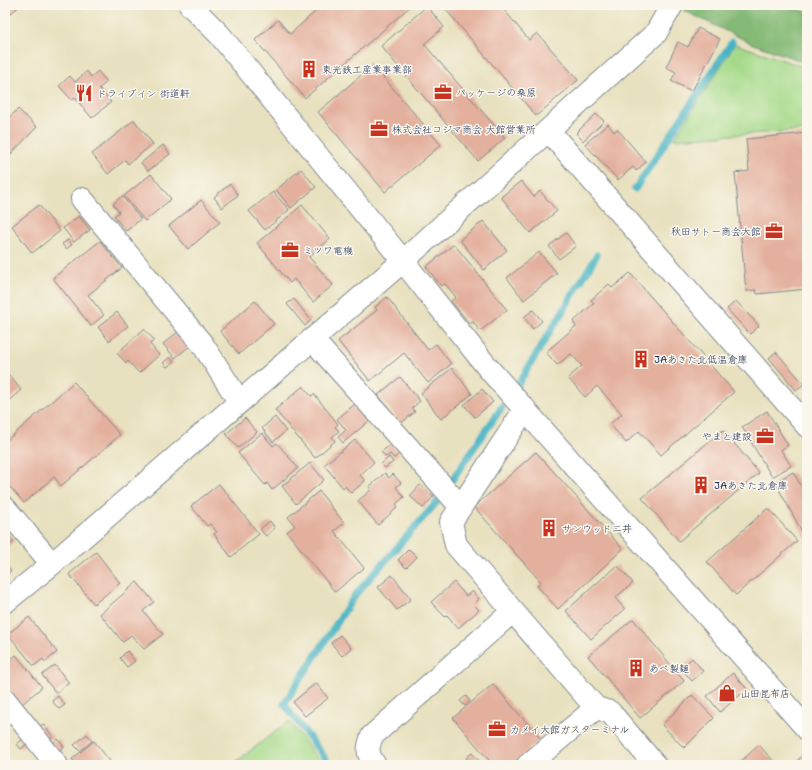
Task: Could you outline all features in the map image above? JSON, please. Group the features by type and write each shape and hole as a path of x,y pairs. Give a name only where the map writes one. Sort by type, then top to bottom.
{"street":[{"path":"190,5 219,34 488,368 807,729"},
{"path":"5,602 52,564 403,261 656,33 672,5"},
{"path":"548,130 807,426"},
{"path":"82,199 203,345 239,402"},
{"path":"312,339 461,507"},
{"path":"525,409 451,522 456,545 596,708 610,712 655,765"},
{"path":"5,508 52,564"},
{"path":"375,765 370,758 367,747 372,736 513,611"},
{"path":"5,700 57,765"},
{"path":"528,765 596,708"}],"green space":[{"path":"684,5 780,5 807,12 807,63 753,44 685,11"},
{"path":"735,44 807,68 807,130 674,139"},
{"path":"289,721 323,765 232,765"}],"building":[{"path":"5,5 21,5 5,18"},
{"name":"東光鉄工産業事業部","path":"323,5 412,5 305,98 255,40 278,20 290,34"},
{"path":"442,5 500,5 529,40 537,33 578,80 536,116"},
{"name":"パッケージの桑原","path":"427,6 444,27 424,44 505,138 478,161 381,46"},
{"path":"698,28 720,39 692,91 671,81 676,72 666,67 678,42 688,47"},
{"name":"株式会社コジマ商会 大館営業所","path":"373,65 441,145 385,192 318,112"},
{"name":"ドライブイン 街道軒","path":"87,71 91,77 98,71 107,82 99,88 111,102 92,118 75,98 72,100 59,86 70,76 75,82"},
{"path":"18,109 37,127 5,160 5,122"},
{"path":"596,114 604,121 583,141 576,133"},
{"path":"134,120 153,144 128,164 125,160 108,174 92,154"},
{"path":"608,124 614,132 617,129 646,162 636,171 633,167 618,180 585,144"},
{"name":"秋田サトー商会大館","path":"807,133 807,289 757,294 756,290 746,291 735,173 749,171 746,139"},
{"path":"163,145 170,154 148,171 141,163"},
{"path":"301,169 316,187 291,208 276,190"},
{"path":"151,174 171,199 145,221 124,196"},
{"path":"521,181 534,197 540,191 557,211 530,233 501,197"},
{"path":"230,184 238,195 222,208 214,197"},
{"path":"273,192 289,210 265,230 249,211"},
{"path":"122,196 141,219 126,231 114,216 119,212 113,204"},
{"path":"201,200 220,222 188,249 169,226"},
{"path":"39,205 60,231 32,253 12,226"},
{"name":"ミツワ電機","path":"302,205 330,239 309,257 333,285 313,302 294,279 290,283 257,243"},
{"path":"79,216 90,230 74,242 63,228"},
{"path":"483,221 507,250 484,270 460,240"},
{"path":"566,233 576,246 559,259 549,246"},
{"path":"68,240 72,245 66,249 62,244"},
{"path":"100,241 122,268 88,295 104,315 91,326 53,278"},
{"path":"454,244 507,310 480,331 473,322 470,324 451,301 456,297 445,284 441,286 426,267"},
{"path":"539,252 557,273 524,300 507,278"},
{"name":"JAあきた北低温倉庫","path":"630,273 734,392 661,455 639,431 626,443 610,424 622,414 597,386 585,397 568,378 582,366 571,354 557,365 546,352 576,326 573,322 594,303 591,300 609,284 612,288"},
{"path":"387,297 428,350 436,344 451,364 428,383 404,353 370,381 338,341 377,310 375,307"},
{"path":"294,299 311,320 305,326 287,304"},
{"path":"255,301 274,324 239,354 220,331"},
{"path":"736,301 759,326 750,334 727,309"},
{"path":"533,310 542,321 533,329 524,317"},
{"path":"117,312 128,326 109,341 98,327"},
{"path":"144,329 154,340 150,344 159,355 139,373 128,361 126,363 117,353"},
{"path":"179,331 191,345 175,358 163,344"},
{"path":"776,352 804,384 796,390 769,358"},
{"path":"170,357 174,362 167,367 163,363"},
{"path":"452,368 472,394 441,419 421,393"},
{"path":"5,370 21,390 5,404"},
{"path":"400,377 420,401 412,408 415,412 401,423 378,395"},
{"path":"74,382 120,435 61,486 54,477 24,503 5,481 5,442"},
{"path":"303,386 311,396 314,394 338,424 335,427 339,431 332,437 335,441 315,458 275,410"},
{"path":"482,389 493,402 475,417 464,405"},
{"path":"355,404 369,421 343,443 338,437 346,430 337,419"},
{"name":"やまと建設","path":"767,411 788,445 781,450 791,466 772,477 742,427"},
{"path":"275,417 286,431 273,442 262,428"},
{"path":"245,418 257,432 238,448 226,434"},
{"name":"JAあきた北倉庫","path":"723,430 759,473 679,541 642,498"},
{"path":"262,433 273,446 277,443 298,468 272,490 267,483 265,485 238,453"},
{"path":"355,440 374,462 360,475 365,481 351,493 345,486 343,488 324,465"},
{"path":"391,444 399,454 394,458 390,454 386,457 381,452"},
{"name":"サンウッド二井","path":"536,452 623,549 558,609 537,586 541,582 474,507"},
{"path":"389,457 393,462 385,468 381,464"},
{"path":"310,463 324,480 296,504 282,486"},
{"path":"793,472 807,496 807,541 775,482"},
{"path":"385,473 389,478 393,474 401,483 396,487 404,497 396,504 398,507 378,525 358,501 371,490 369,487"},
{"path":"219,484 259,534 231,557 214,534 217,532 210,524 207,526 191,506"},
{"path":"420,485 434,496 423,508 410,496"},
{"path":"319,491 344,523 334,531 364,568 335,592 287,532 295,526 288,517"},
{"name":"JAあきた北倉庫","path":"768,508 797,541 736,595 707,562"},
{"path":"270,521 275,528 266,536 260,529"},
{"path":"8,534 14,542 8,546 5,542 5,536"},
{"path":"409,549 417,557 406,568 398,560"},
{"path":"96,552 120,583 94,604 69,574"},
{"path":"5,564 11,571 5,577"},
{"path":"617,565 633,583 615,598 625,609 591,639 566,611"},
{"path":"392,575 411,599 397,610 378,587"},
{"path":"137,582 154,602 143,611 163,634 144,649 131,635 123,642 100,614"},
{"path":"454,582 466,596 472,591 479,599 474,605 479,610 458,628 447,615 445,617 431,602"},
{"path":"29,617 57,652 45,662 43,659 34,666 8,634"},
{"name":"あべ製麺","path":"633,619 684,681 640,718 588,656"},
{"path":"340,635 351,648 342,656 331,643"},
{"path":"127,651 135,661 127,667 120,658"},
{"path":"16,655 42,687 22,704 5,692 5,664"},
{"path":"692,658 703,671 692,681 681,668"},
{"path":"55,665 69,683 56,693 42,675"},
{"name":"山田昆布店","path":"733,673 747,689 720,712 707,696"},
{"path":"316,683 328,698 305,716 293,702"},
{"name":"カメイ大館ガスターミナル","path":"493,684 541,739 511,765 493,765 453,718"},
{"path":"692,695 714,718 684,748 662,725"},
{"path":"58,696 65,705 59,709 52,701"},
{"path":"466,696 470,701 465,706 460,701"},
{"path":"43,724 53,737 46,742 37,729"},
{"path":"87,734 92,741 80,751 74,745"},
{"path":"26,737 30,741 21,749 17,744"},
{"path":"58,739 64,747 57,752 51,745"},
{"path":"94,741 113,765 76,765 72,759"},
{"path":"759,745 777,765 737,765"},
{"path":"472,753 483,765 472,765 466,758"},
{"path":"805,753 807,756 807,765 793,765"}],"waterway":[{"path":"635,189 732,42"},
{"path":"517,386 597,255"},
{"path":"452,480 502,407"},
{"path":"330,765 284,704 355,595 438,501"}],"place":[{"name":"東光鉄工産業事業部","path":"309,69"},
{"name":"パッケージの桑原","path":"443,92"},
{"name":"ドライブイン 街道軒","path":"84,93"},
{"name":"株式会社コジマ商会 大館営業所","path":"379,129"},
{"name":"秋田サトー商会大館","path":"774,231"},
{"name":"ミツワ電機","path":"290,250"},
{"name":"JAあきた北低温倉庫","path":"641,359"},
{"name":"やまと建設","path":"765,436"},
{"name":"JAあきた北倉庫","path":"701,485"},
{"name":"サンウッド二井","path":"549,528"},
{"name":"あべ製麺","path":"636,668"},
{"name":"山田昆布店","path":"727,693"},
{"name":"カメイ大館ガスターミナル","path":"497,729"}]}
